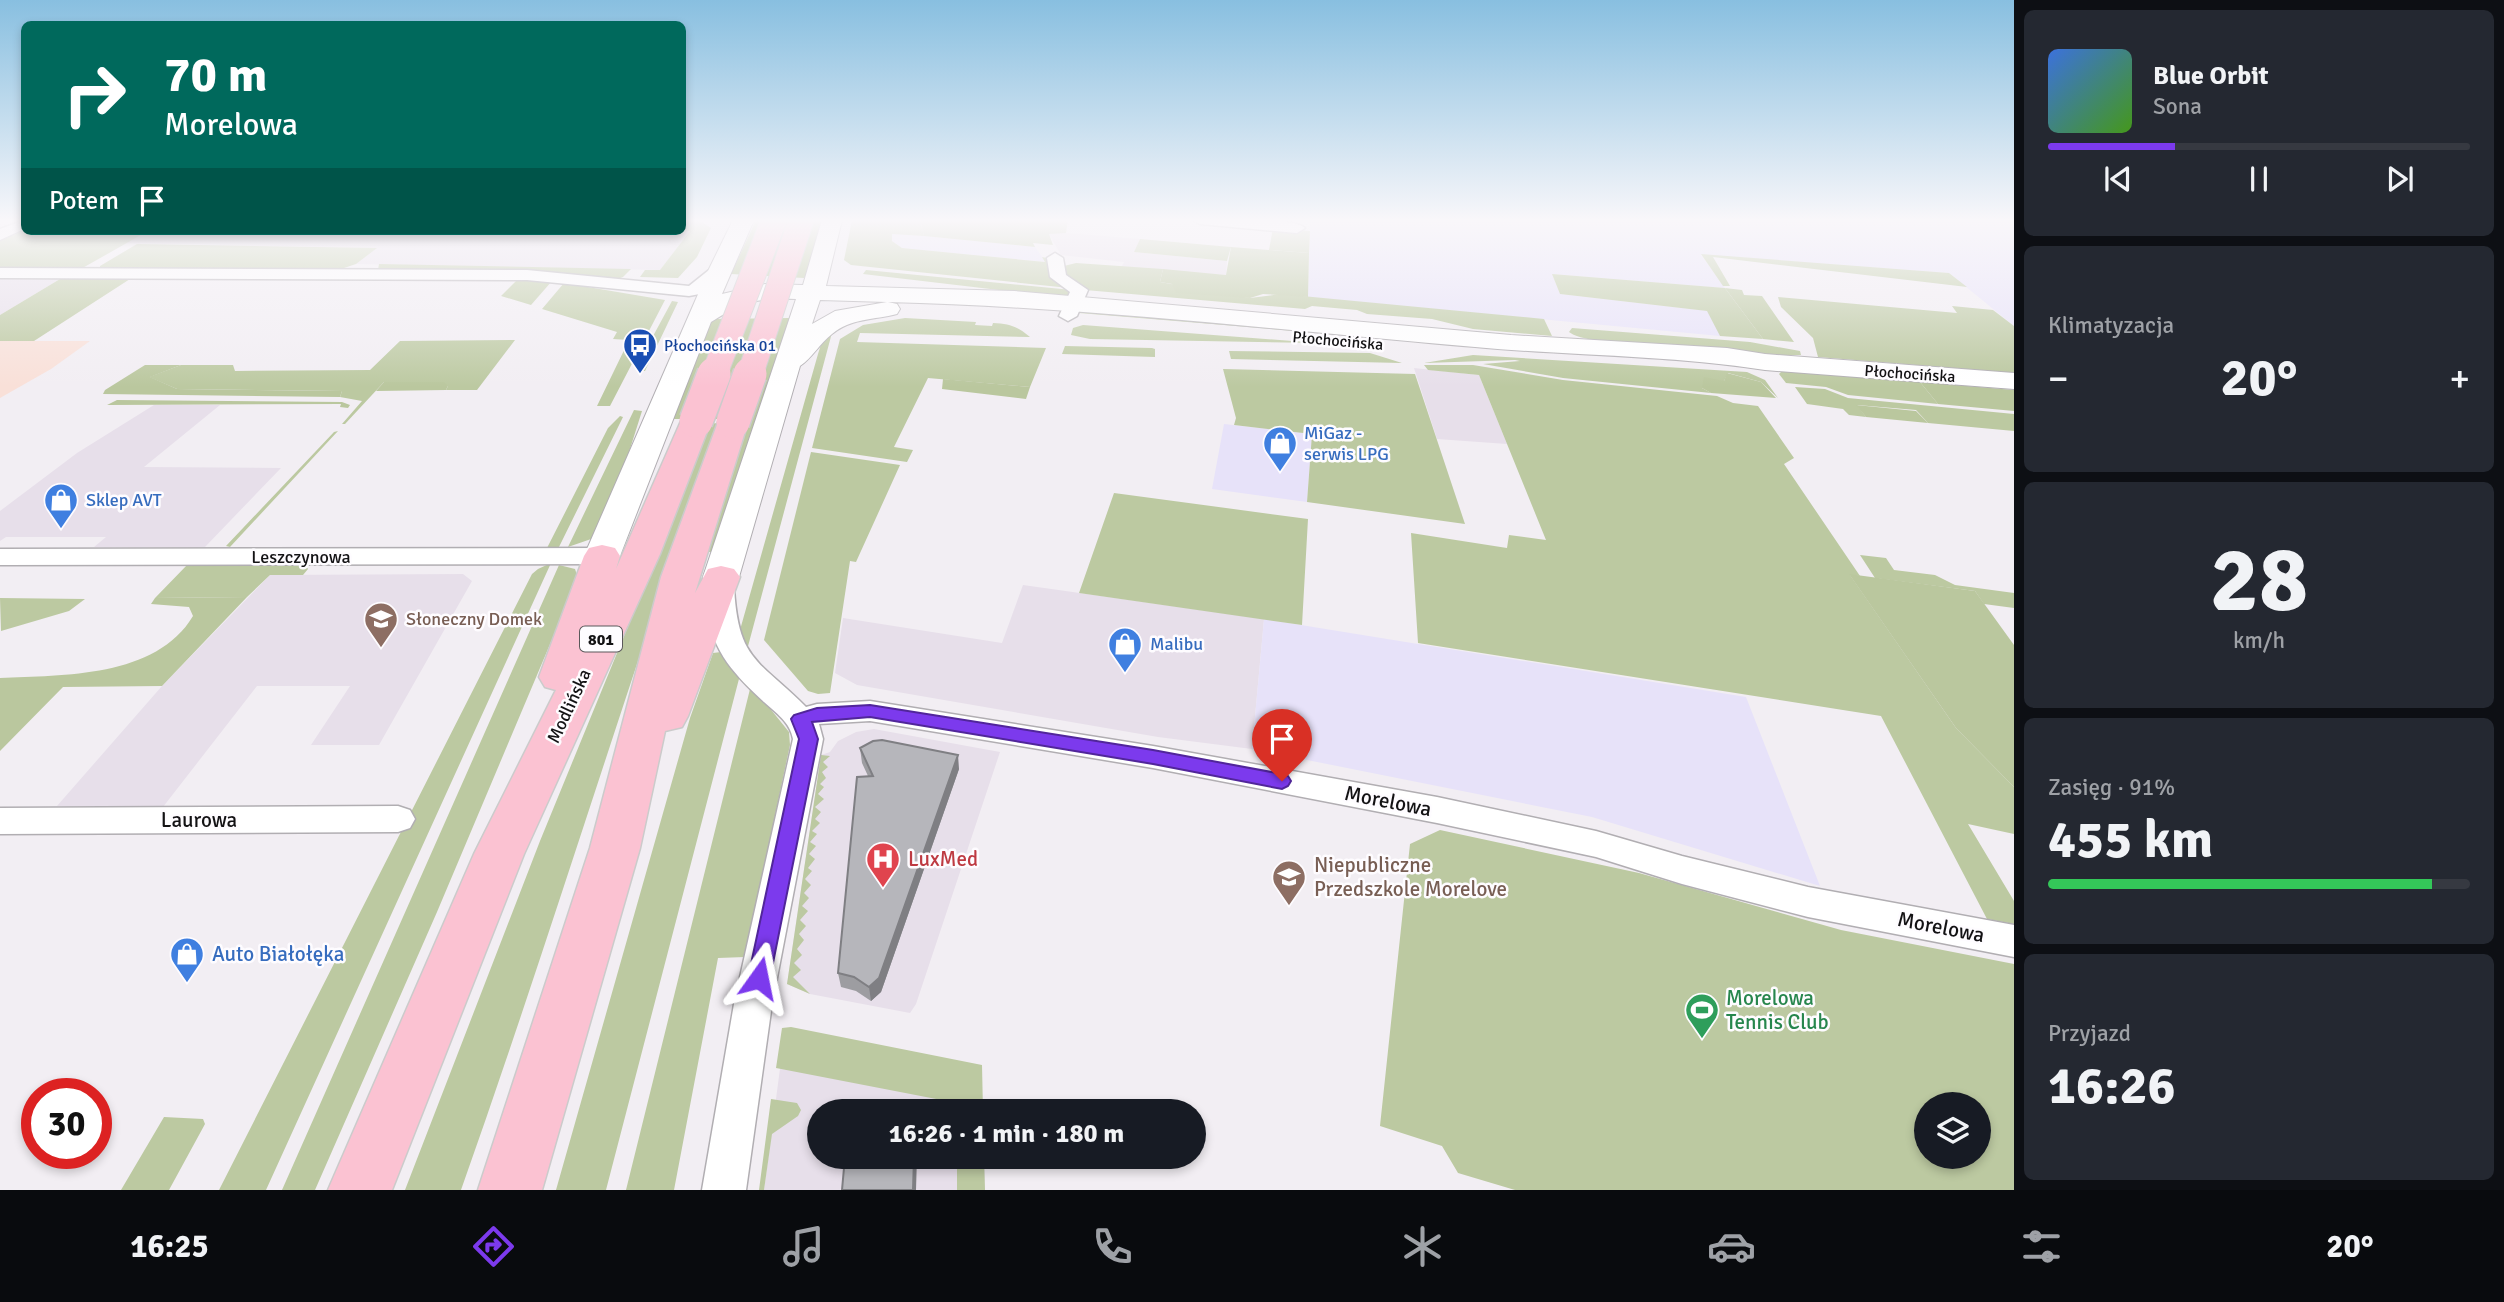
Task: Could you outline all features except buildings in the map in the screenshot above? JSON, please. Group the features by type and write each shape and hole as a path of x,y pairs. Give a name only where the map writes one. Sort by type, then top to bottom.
{"main road":[{"path":"499,854 602,556 718,276"},
{"path":"724,276 742,295"},
{"name":"Modlińska","path":"510,1190 615,848 680,577 714,421 742,307 754,276"},
{"name":"Modlińska","path":"360,1190 499,854 642,554 774,307 784,276"},
{"path":"615,848 721,578 817,276"},
{"name":"Płochocińska","path":"861,276 977,290 1071,310"},
{"path":"702,317 720,303 742,295"},
{"name":"Płochocińska","path":"742,295 769,301 809,297 1014,298"},
{"name":"Płochocińska","path":"809,297 911,307 1071,310 1511,343 1727,356 1765,362 2014,380"},
{"name":"Płochocińska","path":"786,369 820,327 835,319 856,313 911,307"}],"street":[{"path":"523,276 699,289 713,276"},
{"path":"1058,276 1079,290 1071,310"},
{"name":"Leszczynowa","path":"0,557 602,556"},
{"path":"721,578 722,617 729,643 749,669 800,719 806,728 808,739 754,1004 724,1190"},
{"name":"Morelowa","path":"800,719 817,714 870,711 1153,757 1556,836 1808,902 2014,941"},
{"name":"Laurowa","path":"0,821 398,819"}],"shaded area":[{"path":"1309,276 1553,276 1560,294 1708,311 1720,336 1308,297"},
{"path":"1571,276 1716,276 1725,288"},
{"path":"1952,276 2014,276 2014,326"},
{"path":"0,279 60,279 0,315"},
{"path":"0,341 90,341 51,369 0,398"},
{"path":"1414,368 1479,375 1507,444 1437,439"},
{"path":"154,405 220,405 144,467 281,468 205,547 94,547 106,537 6,537 0,541 0,511 77,453"},
{"path":"1224,424 1312,434 1307,502 1212,489"},
{"path":"463,574 472,581 379,745 311,745 350,686 257,686 163,807 57,806 162,686 270,575"},
{"name":"Malibu","path":"1023,585 1264,619 1252,749 1158,737 857,685 835,673 843,618 1002,643"},
{"path":"1264,619 1746,697 1820,886 1592,817 1252,749"},
{"path":"874,729 1000,752 916,1004 910,1013 810,994 787,984 821,755 830,752 838,741 856,732"},
{"path":"781,1061 964,1099 807,1099 807,1169 984,1169 985,1190 764,1190"}],"green space":[{"path":"496,276 624,276 612,281"},
{"path":"641,276 680,276 678,278"},
{"path":"759,276 805,276 804,278"},
{"path":"876,276 923,276 1072,290 1073,294 1066,298"},
{"path":"951,276 1060,276 1069,288"},
{"path":"1065,276 1161,276 1160,282 1250,298 1281,294 1544,319 1552,336 1473,329 1432,319 1367,314 1357,310 1312,306 1305,309 1085,290"},
{"path":"1161,276 1308,276 1308,297 1263,294 1250,298 1176,293 1172,284 1160,282"},
{"path":"1553,276 1725,288 1763,339 1720,336 1707,311 1560,294"},
{"path":"1716,276 1724,276 1730,286 1723,286"},
{"path":"1870,276 1952,276 1967,287"},
{"path":"60,279 130,279 34,341 0,341 0,315"},
{"path":"517,280 552,281 531,305 501,296"},
{"path":"564,283 665,300 610,406 597,406 629,340 613,339 617,332 542,309"},
{"path":"1725,288 1742,290 1744,295 1762,296 1794,342 1763,339"},
{"path":"1778,297 1957,313 1952,306 1993,310 2014,326 2014,373 1818,357 1813,338 1781,307"},
{"path":"672,301 678,302 645,371 639,371 639,362"},
{"path":"1081,310 1523,350 1079,313"},
{"path":"790,318 712,552 707,552 750,419 671,419 712,319"},
{"path":"905,318 976,322 975,325 1004,324 1017,328 1030,337 860,333 857,342 1046,348 1030,387 928,378 894,447 913,450 907,462 812,448 840,339 863,325"},
{"path":"1083,325 1318,343 1090,339 1071,335 1073,328"},
{"path":"1572,328 1750,342 1800,351 1801,355 1717,353 1642,347 1583,338 1569,332"},
{"path":"833,329 747,650 738,637 818,354 823,338"},
{"path":"515,340 477,390 446,390 448,386 384,382 345,424 342,424 362,401 340,397 342,391 177,389 149,377 181,365 233,365 235,371 370,370 400,341"},
{"path":"1065,346 1152,348 1155,349 1155,357 1062,354"},
{"path":"1229,351 1370,353 1402,363 1231,359"},
{"path":"1473,355 1747,372 1765,380 1778,398 1761,382 1728,373 1724,381 1702,388 1711,393 1563,378 1483,364 1520,361 1515,360 1424,363"},
{"path":"145,365 181,365 150,377 177,389 342,391 340,397 103,394 105,390"},
{"path":"1424,365 1473,365 1563,380 1717,396 1733,403 1758,406 1794,458 1784,464 1860,576 1850,575 1956,728 2014,787 2014,834 1968,824 2014,901 2014,924 1987,919 1881,716 1418,643 1411,533 1507,548 1509,535 1546,540 1479,375 1428,370"},
{"path":"1223,369 1415,374 1465,524 1307,502 1312,434 1234,425 1236,418"},
{"path":"1783,370 1920,382 1938,404 1848,395 1826,387 1786,383 1779,374"},
{"path":"1727,373 1761,382 1776,398 1711,393 1702,388 1704,377 1724,381"},
{"path":"943,379 1030,387 1026,399 942,389"},
{"path":"384,382 444,382 448,386 446,390 376,391"},
{"path":"1920,382 2014,390 2014,411 1938,404"},
{"path":"1795,387 1825,389 1848,398 2014,414 2014,431 1928,423 1916,410 1857,405 1866,417 1849,415 1843,409 1807,404"},
{"path":"117,400 342,402 350,405 348,408 340,407 341,404 107,405"},
{"path":"1856,405 1916,411 1928,423 1866,417"},
{"path":"634,410 642,411 623,471 594,538 568,547"},
{"path":"620,416 623,417 558,549 547,548 608,428"},
{"path":"719,423 461,1190 405,1190 540,841 656,558 706,424"},
{"path":"338,431 230,547 226,546 334,432"},
{"path":"811,452 900,465 856,562 850,561 830,693 818,694 808,691 764,640"},
{"path":"1114,493 1308,519 1302,625 1079,593"},
{"path":"1860,555 1886,558 1894,570 1935,575 1955,585 2014,593 2014,608 1984,604 1975,591 1875,578"},
{"path":"551,563 266,1190 219,1190 532,574"},
{"path":"188,564 305,564 308,569 303,575 270,575 247,597 155,598"},
{"path":"559,565 575,569 578,578 437,912 315,1190 282,1190"},
{"path":"1849,574 1975,591 2014,645 2014,787 1956,728"},
{"path":"247,597 162,686 63,687 0,751 0,678 52,676 106,669 132,662 156,651 177,636 193,616 189,607 151,604 155,598"},
{"path":"0,598 85,599 69,611 1,631"},
{"path":"721,652 740,675 606,1190 556,1190 690,718 713,653"},
{"path":"751,685 789,732 790,745 745,957 718,958 674,1190 626,1190"},
{"path":"821,755 830,756 823,762 828,767 822,772 826,778 820,784 824,787 818,794 824,799 815,807 821,812 815,819 820,823 812,831 817,834 810,842 816,846 809,854 815,859 808,868 812,871 805,879 811,885 804,893 809,898 802,906 808,911 800,920 806,926 799,934 804,940 797,949 802,955 794,963 801,970 793,977 810,994 787,984"},
{"name":"Morelowa Tennis Club","path":"1440,830 1639,873 1841,930 2014,964 2014,1190 1515,1190 1458,1173 1442,1146 1380,1126 1410,844"},
{"path":"791,1027 982,1065 983,1099 936,1099 776,1068 782,1028"},
{"path":"771,1099 797,1103 801,1110 798,1116 772,1134 764,1190 759,1190"},
{"path":"164,1117 203,1119 205,1124 169,1190 121,1190"},
{"path":"957,1169 984,1169 985,1190 957,1190"}],"place":[{"name":"Płochocińska 01","path":"640,375"},
{"name":"MiGaz - serwis LPG","path":"1280,473"},
{"name":"Sklep AVT","path":"61,530"},
{"name":"Słoneczny Domek","path":"381,649"},
{"name":"Malibu","path":"1125,674"},
{"name":"LuxMed","path":"883,889"},
{"name":"Niepubliczne Przedszkole Morelove","path":"1289,907"},
{"name":"Auto Białołęka","path":"187,984"},
{"name":"Morelowa Tennis Club","path":"1702,1040"}],"route":[{"path":"759,978 808,739 806,728 800,719 817,714 870,711 1282,781"}]}
